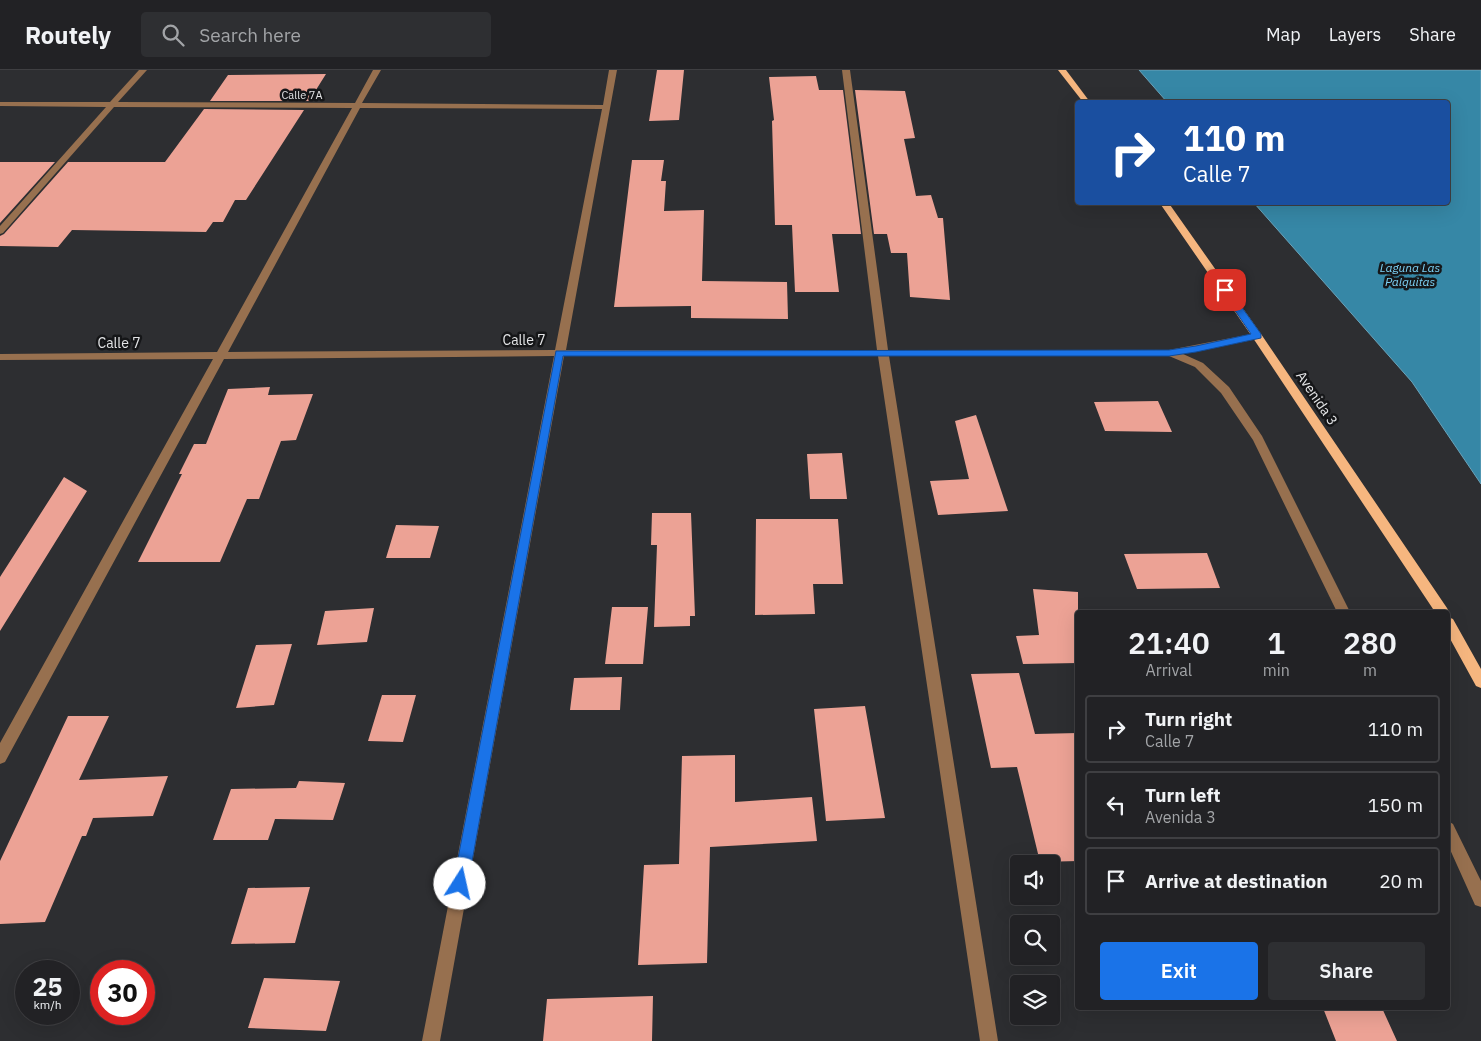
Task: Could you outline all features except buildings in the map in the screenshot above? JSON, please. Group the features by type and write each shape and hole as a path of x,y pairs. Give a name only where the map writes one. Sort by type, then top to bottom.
{"main road":[{"path":"1062,70 1085,100"},
{"name":"Avenida 3","path":"1165,205 1257,336 1441,610"},
{"path":"1450,627 1481,682"}],"street":[{"path":"0,231 143,70"},
{"path":"0,757 377,70"},
{"path":"431,1041 604,106 613,70"},
{"path":"846,70 883,353 989,1041"},
{"name":"Calle 7A","path":"0,104 604,106"},
{"name":"Calle 7","path":"0,357 559,353 1169,353 1257,336"},
{"path":"1169,353 1199,365 1225,390 1258,439 1342,610"},
{"path":"1450,833 1481,899"}],"water":[{"name":"Laguna Las Palquitas","path":"1139,70 1481,70 1481,484 1412,382 1256,205 1450,205 1450,100 1165,100"}],"route":[{"path":"460,884 559,353 1169,353 1257,336 1225,290"}]}
